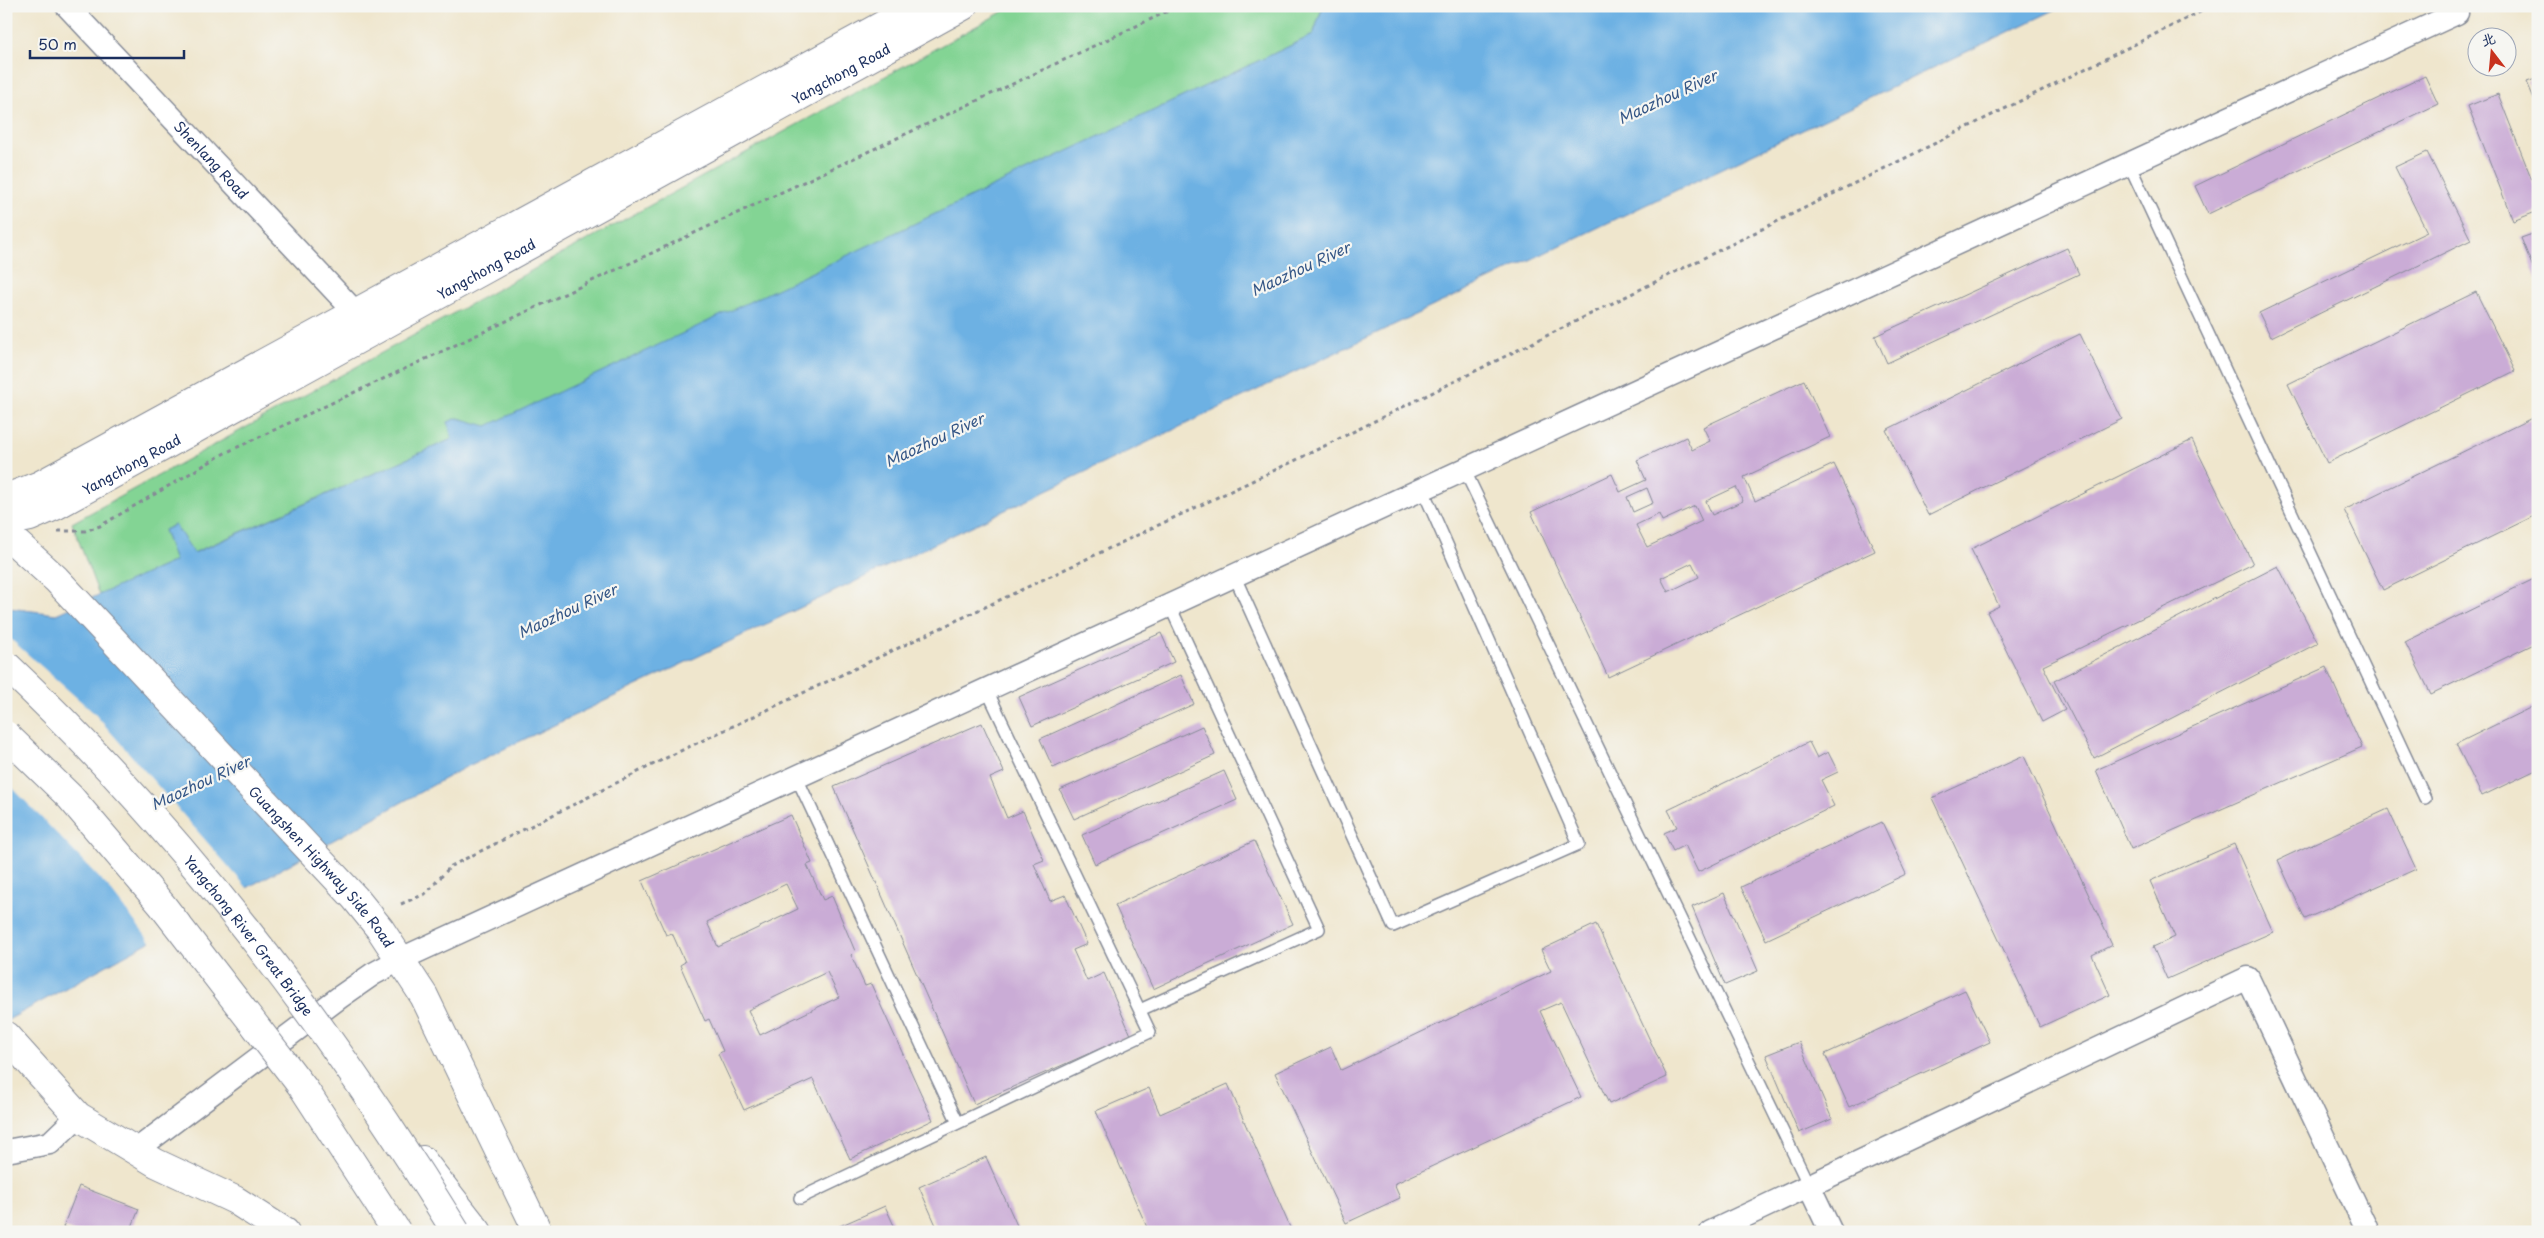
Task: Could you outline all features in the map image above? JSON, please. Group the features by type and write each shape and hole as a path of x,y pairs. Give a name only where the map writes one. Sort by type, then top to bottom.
{"main road":[{"name":"Yangchong Road","path":"6,498 40,486 918,6"},
{"name":"Yangchong Road","path":"6,522 43,511 963,6"},
{"name":"Guangshen Highway Side Road","path":"6,534 56,578 355,898 401,960 433,1014 538,1232"},
{"name":"Yangchong River Great Bridge","path":"6,665 115,778 206,879 279,970 362,1086 456,1232"},
{"path":"6,735 70,797 162,905 304,1089 396,1232"},
{"path":"6,1036 78,1116 135,1150 235,1200 285,1232"},
{"path":"362,1086 478,1232"}],"street":[{"name":"Shenlang Road","path":"67,6 356,313"},
{"path":"135,1150 340,997 373,974 401,960 986,688 2457,13"},
{"path":"1712,1232 2248,978 2368,1232"},
{"path":"6,1151 50,1143 78,1116"},
{"path":"1808,1186 1831,1232"}],"lane":[{"path":"2129,164 2424,798"},
{"path":"1464,469 1808,1186"},
{"path":"1234,575 1393,926 1579,844 1422,488"},
{"path":"1140,1010 1319,929 1169,604"},
{"path":"800,1198 1150,1032 986,688"},
{"path":"796,776 958,1123"}],"path":[{"path":"43,511 58,532 85,531 100,526 225,453 1179,6"},
{"path":"401,904 425,894 451,866 676,753 1292,462 2212,6"}],"green space":[{"path":"1013,6 1323,6 1313,35 487,427 458,418 448,422 452,439 193,553 175,525 164,530 175,561 99,595 72,523"}],"water":[{"name":"Maozhou River","path":"1323,6 2063,6 464,768 6,1021 6,610 9,608 56,614 175,561 164,530 175,525 194,553 452,439 448,422 458,418 487,426 1313,35"}],"pier":[{"path":"6,635 94,713 249,890 152,944 108,887 6,781"}],"building":[{"path":"2425,76 2438,104 2208,214 2195,186"},
{"path":"2538,78 2538,108 2527,82"},
{"path":"2498,94 2538,195 2538,211 2513,221 2468,106"},
{"path":"2427,152 2471,240 2271,337 2259,313 2427,232 2395,167"},
{"path":"2538,232 2538,280 2521,238"},
{"path":"2067,248 2079,274 1887,363 1875,336"},
{"path":"2476,292 2515,371 2327,463 2288,384"},
{"path":"2080,334 2122,419 1928,515 1886,430"},
{"path":"1804,380 1830,437 1744,477 1755,501 1834,464 1875,551 1608,677 1531,512 1612,474 1620,492 1646,480 1637,460 1686,437 1692,450 1710,441 1703,427","holes":["1736,487 1743,501 1712,515 1706,501","1647,488 1653,503 1633,512 1627,497","1695,506 1702,521 1647,547 1636,525 1659,514 1662,521","1692,563 1699,577 1668,592 1661,578"]},
{"path":"2532,418 2538,430 2538,514 2383,590 2344,510"},
{"path":"2192,440 2253,564 2043,666 2065,710 2042,722 1987,612 1999,606 1971,549"},
{"path":"2278,566 2318,643 2094,758 2054,681"},
{"path":"2538,577 2538,642 2431,694 2405,642"},
{"path":"1161,633 1174,662 1032,726 1019,697"},
{"path":"2326,667 2362,747 2131,849 2096,770"},
{"path":"1181,675 1194,704 1053,768 1040,739"},
{"path":"2538,704 2538,769 2482,796 2456,744"},
{"path":"982,723 1004,772 990,778 1007,818 1023,811 1044,860 1034,864 1050,901 1065,895 1087,944 1073,950 1087,981 1104,973 1131,1035 974,1104 834,787"},
{"path":"1202,726 1215,755 1074,819 1060,790"},
{"path":"1809,742 1817,758 1828,752 1838,772 1821,780 1834,806 1698,872 1685,845 1673,851 1664,833 1677,827 1668,810"},
{"path":"2024,756 2112,945 2092,955 2110,995 2040,1027 1932,798"},
{"path":"1224,771 1237,800 1095,864 1082,835"},
{"path":"2388,809 2416,869 2305,919 2278,860"},
{"path":"791,815 812,863 807,865 823,900 832,896 855,951 851,955 865,986 871,984 933,1120 850,1159 813,1079 744,1110 718,1054 723,1051 709,1019 705,1021 680,965 685,962 672,933 666,935 642,881","holes":["786,884 798,909 718,947 707,922","827,972 839,997 760,1035 748,1010"]},
{"path":"1882,822 1906,874 1766,940 1741,887"},
{"path":"1254,841 1293,924 1153,989 1115,905"},
{"path":"2234,844 2273,932 2167,979 2153,947 2175,937 2150,881"},
{"path":"1724,893 1758,971 1725,985 1692,907"},
{"path":"1596,924 1667,1077 1609,1104 1561,1002 1540,1011 1581,1097 1394,1184 1400,1198 1346,1223 1275,1073 1331,1047 1341,1070 1551,971 1541,950"},
{"path":"1965,990 1990,1042 1849,1107 1825,1054"},
{"path":"1799,1042 1832,1119 1799,1133 1766,1055"},
{"path":"1228,1084 1292,1232 1149,1232 1096,1111 1149,1088 1160,1114"},
{"path":"986,1157 1020,1232 939,1232 919,1187"},
{"path":"79,1186 139,1209 130,1232 75,1232 63,1227"},
{"path":"885,1206 897,1232 826,1232"},
{"path":"187,1226 191,1232 178,1232"}]}
